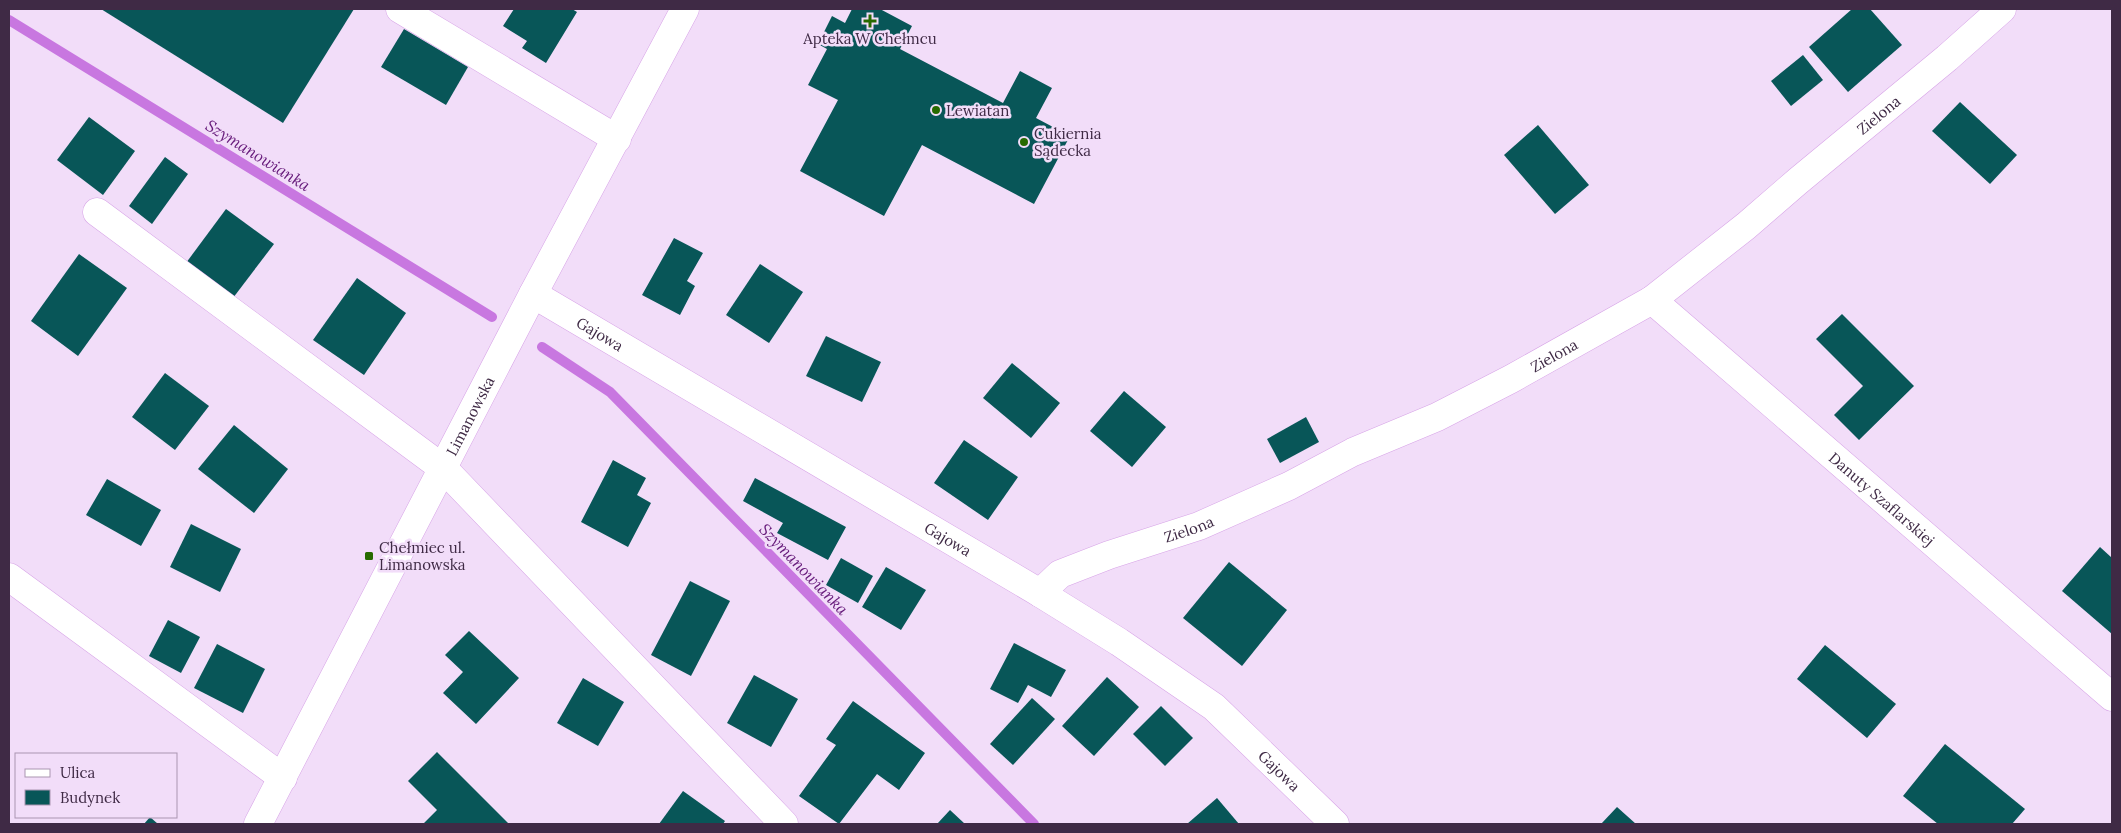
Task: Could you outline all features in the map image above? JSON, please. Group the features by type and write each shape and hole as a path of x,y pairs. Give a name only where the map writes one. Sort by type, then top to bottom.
{"street":[{"path":"400,9 616,139"},
{"name":"Limanowska","path":"258,824 444,469 533,294 685,9"},
{"name":"Zielona","path":"1040,593 1060,574 1108,555 1200,526 1289,486 1353,452 1437,417 1511,379 1652,300 1746,226 1947,58 2002,9"},
{"path":"97,212 444,469 784,824"},
{"name":"Gajowa","path":"533,294 1040,593 1119,642 1214,707 1335,824"},
{"name":"Danuty Szaflarskiej","path":"1652,300 2112,697"},
{"path":"9,577 283,778"}],"building":[{"path":"101,9 354,9 283,123"},
{"path":"514,9 572,9 577,12 546,63 522,48 527,41 503,26"},
{"name":"Lewiatan","path":"852,9 880,9 912,26 900,49 1003,103 1020,71 1052,88 1036,118 1070,136 1034,204 922,145 884,216 800,171 838,100 808,85 827,49 818,44 832,16 845,23"},
{"path":"1852,9 1870,9 1902,45 1848,92 1809,47"},
{"path":"404,29 468,67 446,105 381,67"},
{"path":"1803,55 1823,80 1791,106 1771,81"},
{"path":"1960,102 2017,155 1990,184 1932,131"},
{"path":"89,117 135,151 103,195 57,160"},
{"path":"1538,125 1589,185 1555,214 1504,155"},
{"path":"165,157 188,174 152,224 129,206"},
{"path":"226,209 274,244 233,298 186,263"},
{"path":"674,238 703,253 687,281 695,286 680,315 642,295"},
{"path":"79,254 127,288 78,356 31,321"},
{"path":"760,264 803,292 769,343 726,315"},
{"path":"357,278 406,313 364,375 313,340"},
{"path":"1842,314 1914,386 1859,440 1834,415 1863,386 1816,339"},
{"path":"826,336 881,362 862,402 806,376"},
{"path":"1012,363 1060,403 1031,438 983,398"},
{"path":"165,373 209,406 175,450 132,417"},
{"path":"1124,391 1166,427 1132,467 1090,431"},
{"path":"1306,417 1319,442 1280,463 1267,439"},
{"path":"234,425 288,469 254,513 198,469"},
{"path":"964,440 1018,477 988,520 934,483"},
{"path":"613,460 646,478 637,495 651,503 628,547 581,522"},
{"path":"755,478 846,527 828,560 777,533 783,523 743,501"},
{"path":"107,479 161,510 141,546 86,515"},
{"path":"191,524 241,549 220,592 170,567"},
{"path":"2100,547 2112,558 2112,634 2062,591"},
{"path":"841,558 873,576 858,603 826,585"},
{"path":"1229,562 1287,610 1242,666 1183,618"},
{"path":"886,567 926,590 901,630 862,607"},
{"path":"690,581 730,601 691,676 651,655"},
{"path":"168,620 200,637 181,673 149,656"},
{"path":"469,631 519,678 476,724 443,693 463,672 445,655"},
{"path":"1014,643 1066,670 1051,697 1028,685 1018,703 990,689"},
{"path":"217,644 265,669 243,713 194,688"},
{"path":"1825,645 1896,704 1867,738 1797,679"},
{"path":"754,675 798,699 771,747 727,723"},
{"path":"1107,677 1139,707 1094,756 1062,726"},
{"path":"583,678 624,702 598,746 557,723"},
{"path":"1032,698 1055,719 1013,765 990,744"},
{"path":"853,701 925,753 899,790 877,774 839,824 799,796 836,745 826,739"},
{"path":"1161,706 1193,738 1165,766 1133,734"},
{"path":"1945,744 2025,809 2012,824 1938,824 1903,796"},
{"path":"437,752 509,824 423,824 437,810 408,781"},
{"path":"683,791 725,821 723,824 659,824"},
{"path":"1217,798 1239,824 1187,824"},
{"path":"1617,807 1636,824 1601,824"},
{"path":"950,810 965,824 937,824"},
{"path":"151,818 158,824 144,824"}],"waterway":[{"name":"Szymanowianka","path":"9,20 492,317"},
{"name":"Szymanowianka","path":"542,347 610,392 1034,824"}],"place":[{"name":"Apteka W Chełmcu","path":"870,21"},
{"name":"Lewiatan","path":"936,110"},
{"name":"Cukiernia Sądecka","path":"1024,142"},
{"name":"Chełmiec ul. Limanowska","path":"369,556"}]}
